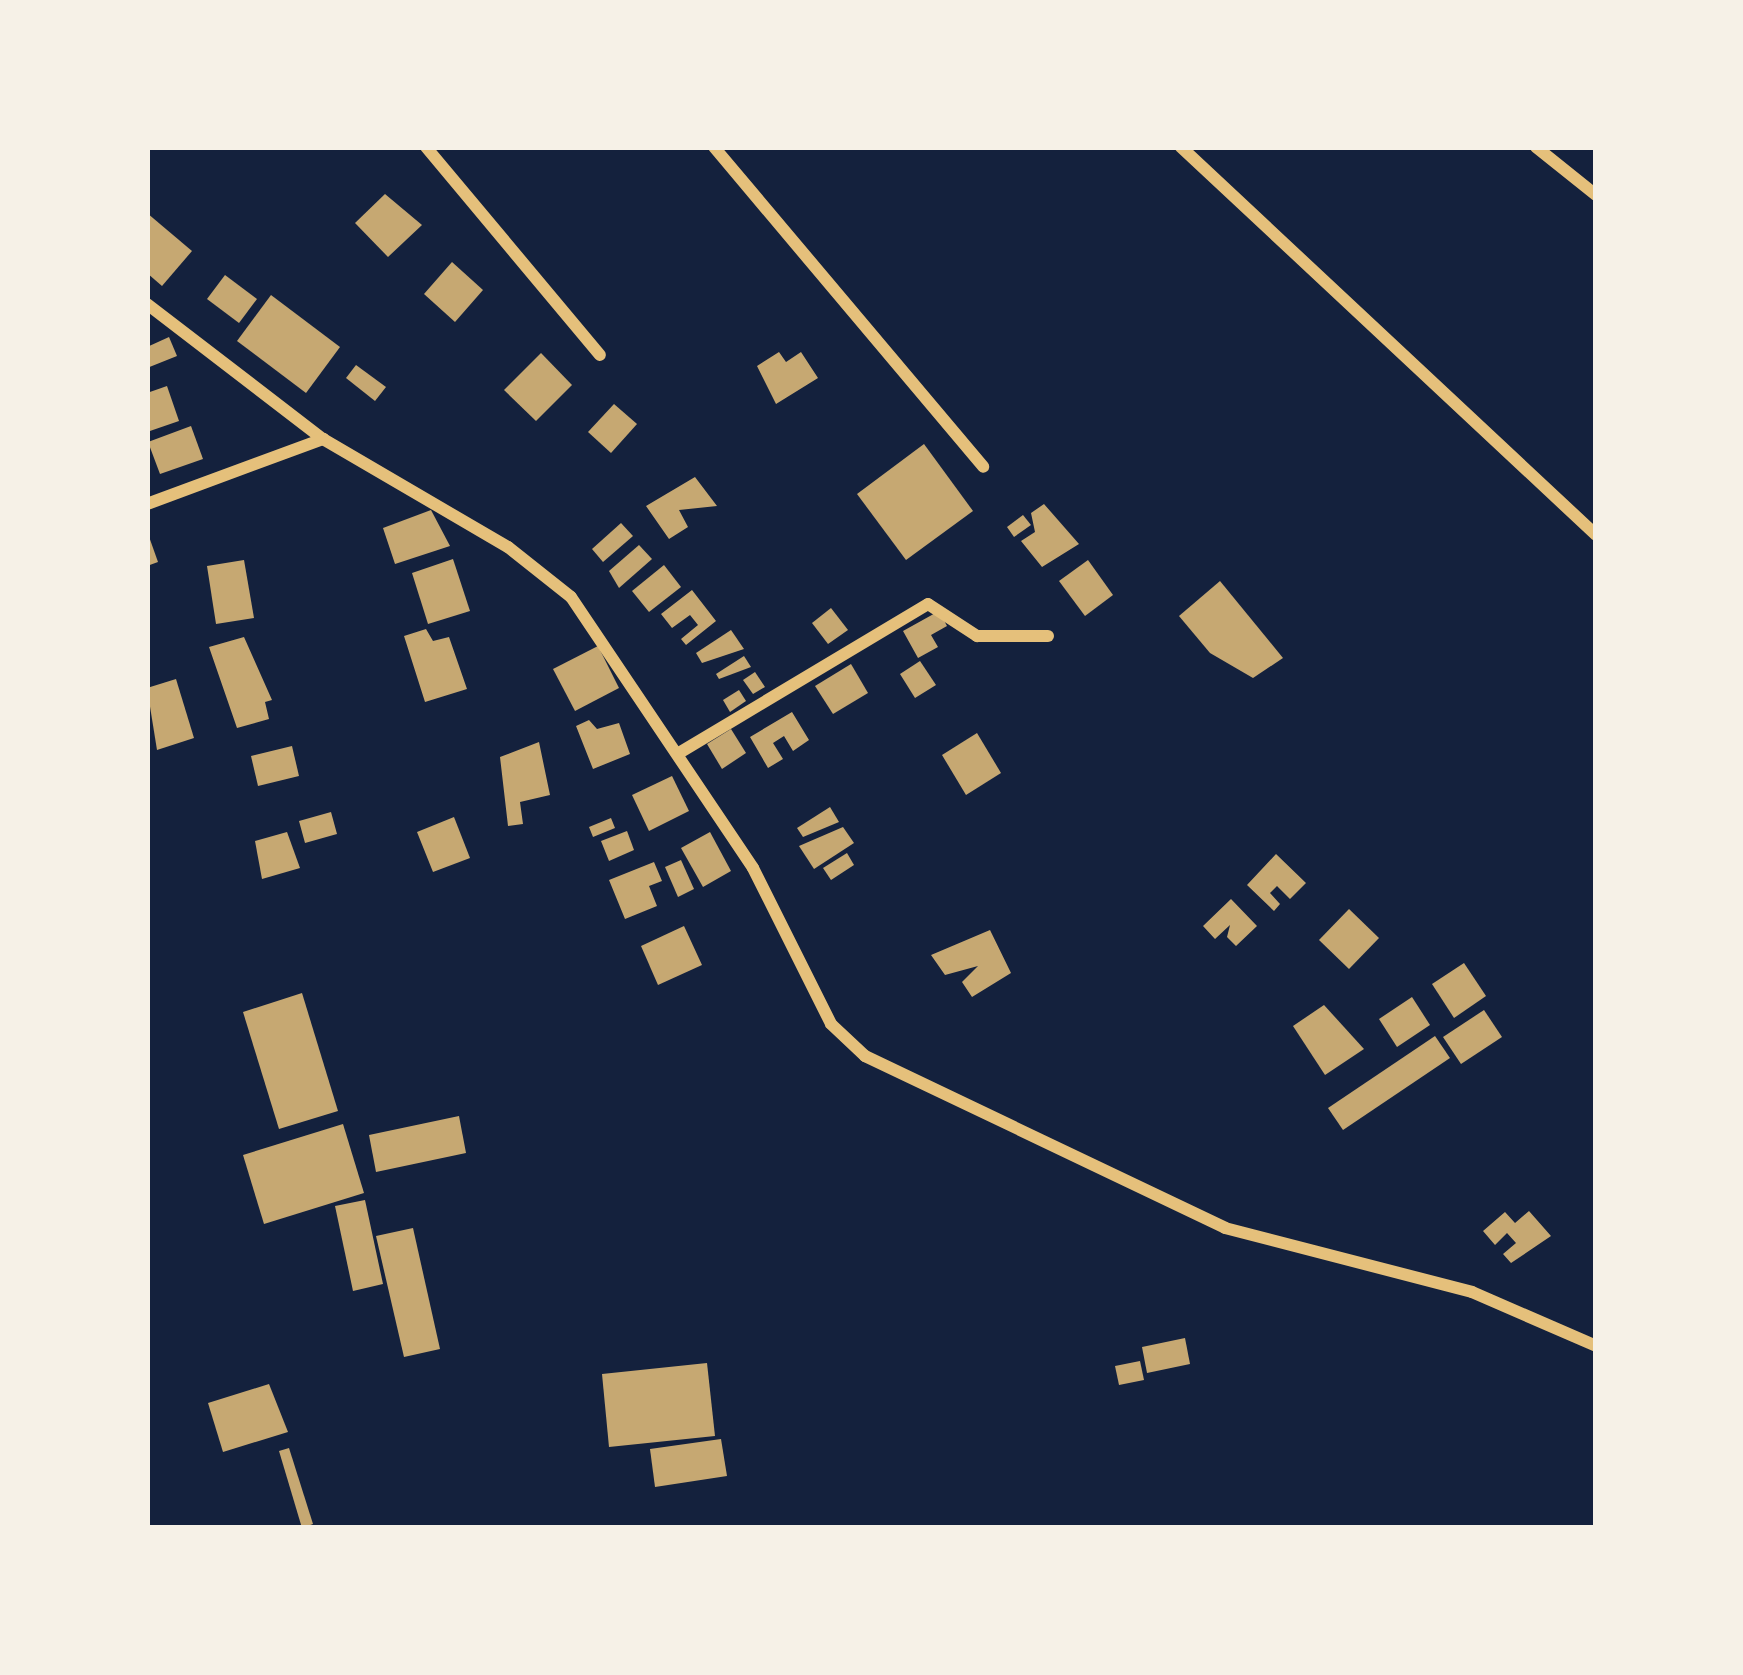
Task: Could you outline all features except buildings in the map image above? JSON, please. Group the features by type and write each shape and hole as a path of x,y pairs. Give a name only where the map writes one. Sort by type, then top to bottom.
{"street":[{"path":"426,147 600,355"},
{"path":"714,147 983,466"},
{"path":"1181,147 1596,535"},
{"path":"1535,147 1596,195"},
{"path":"147,304 323,439 539,567 594,623 753,868 820,1006 865,1056 1225,1228 1472,1292 1596,1346"},
{"path":"147,504 323,439"},
{"path":"679,753 928,604 977,636 1048,637"}]}
